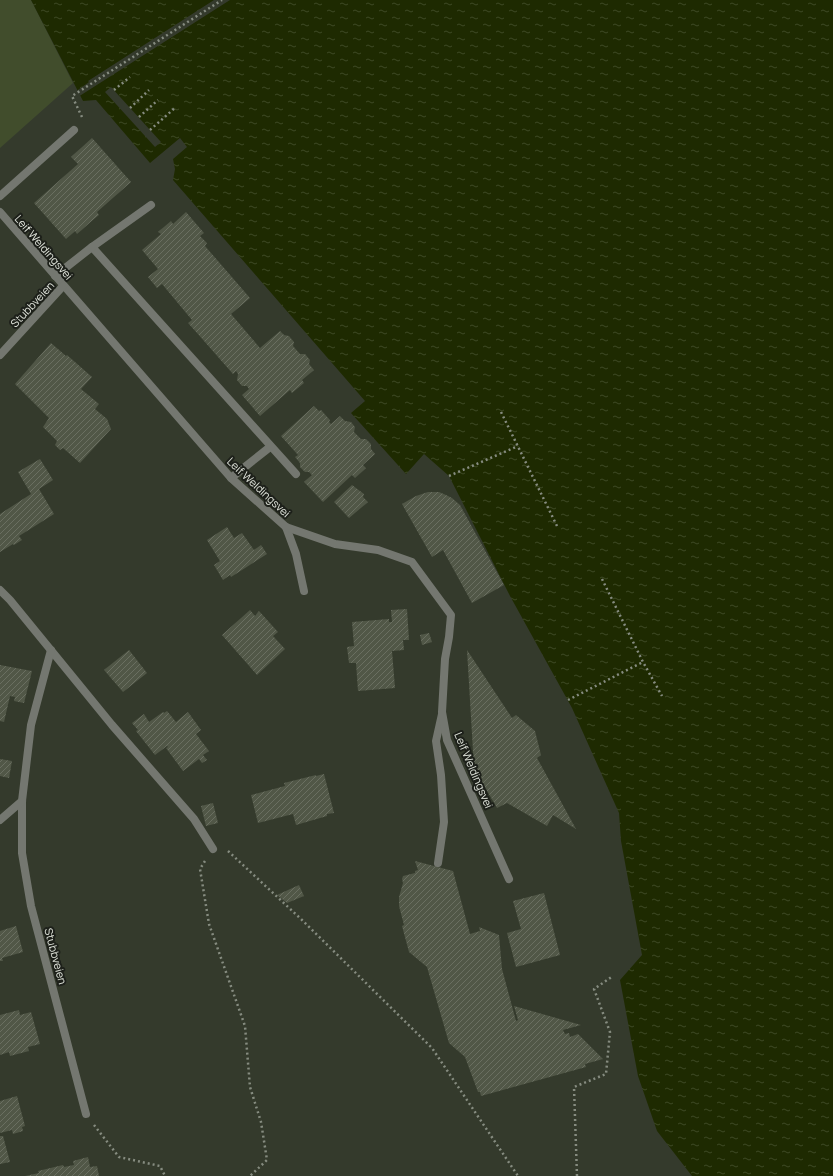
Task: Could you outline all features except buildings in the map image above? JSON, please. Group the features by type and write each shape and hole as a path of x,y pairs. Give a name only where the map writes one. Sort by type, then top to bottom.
{"street":[{"path":"0,196 74,130"},
{"path":"55,276 151,204"},
{"name":"Leif Weldingsvei","path":"0,212 231,478 286,526 335,544 378,550 412,562 451,615 445,659 442,712 447,740 509,879"},
{"path":"92,247 270,447 296,474"},
{"name":"Stubbveien","path":"0,355 63,286"},
{"path":"231,478 270,447"},
{"path":"286,526 296,554 304,591"},
{"path":"0,590 112,725 194,819 213,849"},
{"name":"Stubbveien","path":"51,650 31,725 22,801 22,853 31,906 86,1114"},
{"path":"438,863 444,822 441,775 436,741 442,712"},
{"path":"0,820 22,801"}],"path":[{"path":"74,130 83,119 72,96 222,0"},
{"path":"114,90 130,77"},
{"path":"130,108 149,90"},
{"path":"139,117 158,100"},
{"path":"150,130 176,107"},
{"path":"501,412 558,528"},
{"path":"449,476 518,446"},
{"path":"602,579 643,662 662,696"},
{"path":"568,700 643,662"},
{"path":"250,1176 267,1160 261,1122 250,1087 245,1026 209,924 200,869 213,849 228,852 302,920 432,1048 518,1176"},
{"path":"577,1176 574,1087 606,1074 610,1032 594,989 613,976"},
{"path":"86,1114 119,1157 160,1166 165,1176"}],"shaded area":[{"path":"0,0 31,0 73,83 0,148"}],"water":[{"path":"31,0 833,0 833,1176 692,1176 657,1131 638,1076 620,980 642,955 621,841 619,813 572,708 510,596 449,476 424,454 406,474 351,413 365,401 173,180 175,169 173,159 187,147 180,138 150,163 96,100 83,101"}],"pier":[{"path":"214,0 230,0 78,97 75,92 89,82 88,81"},
{"path":"111,87 161,142 155,147 105,92"}]}
